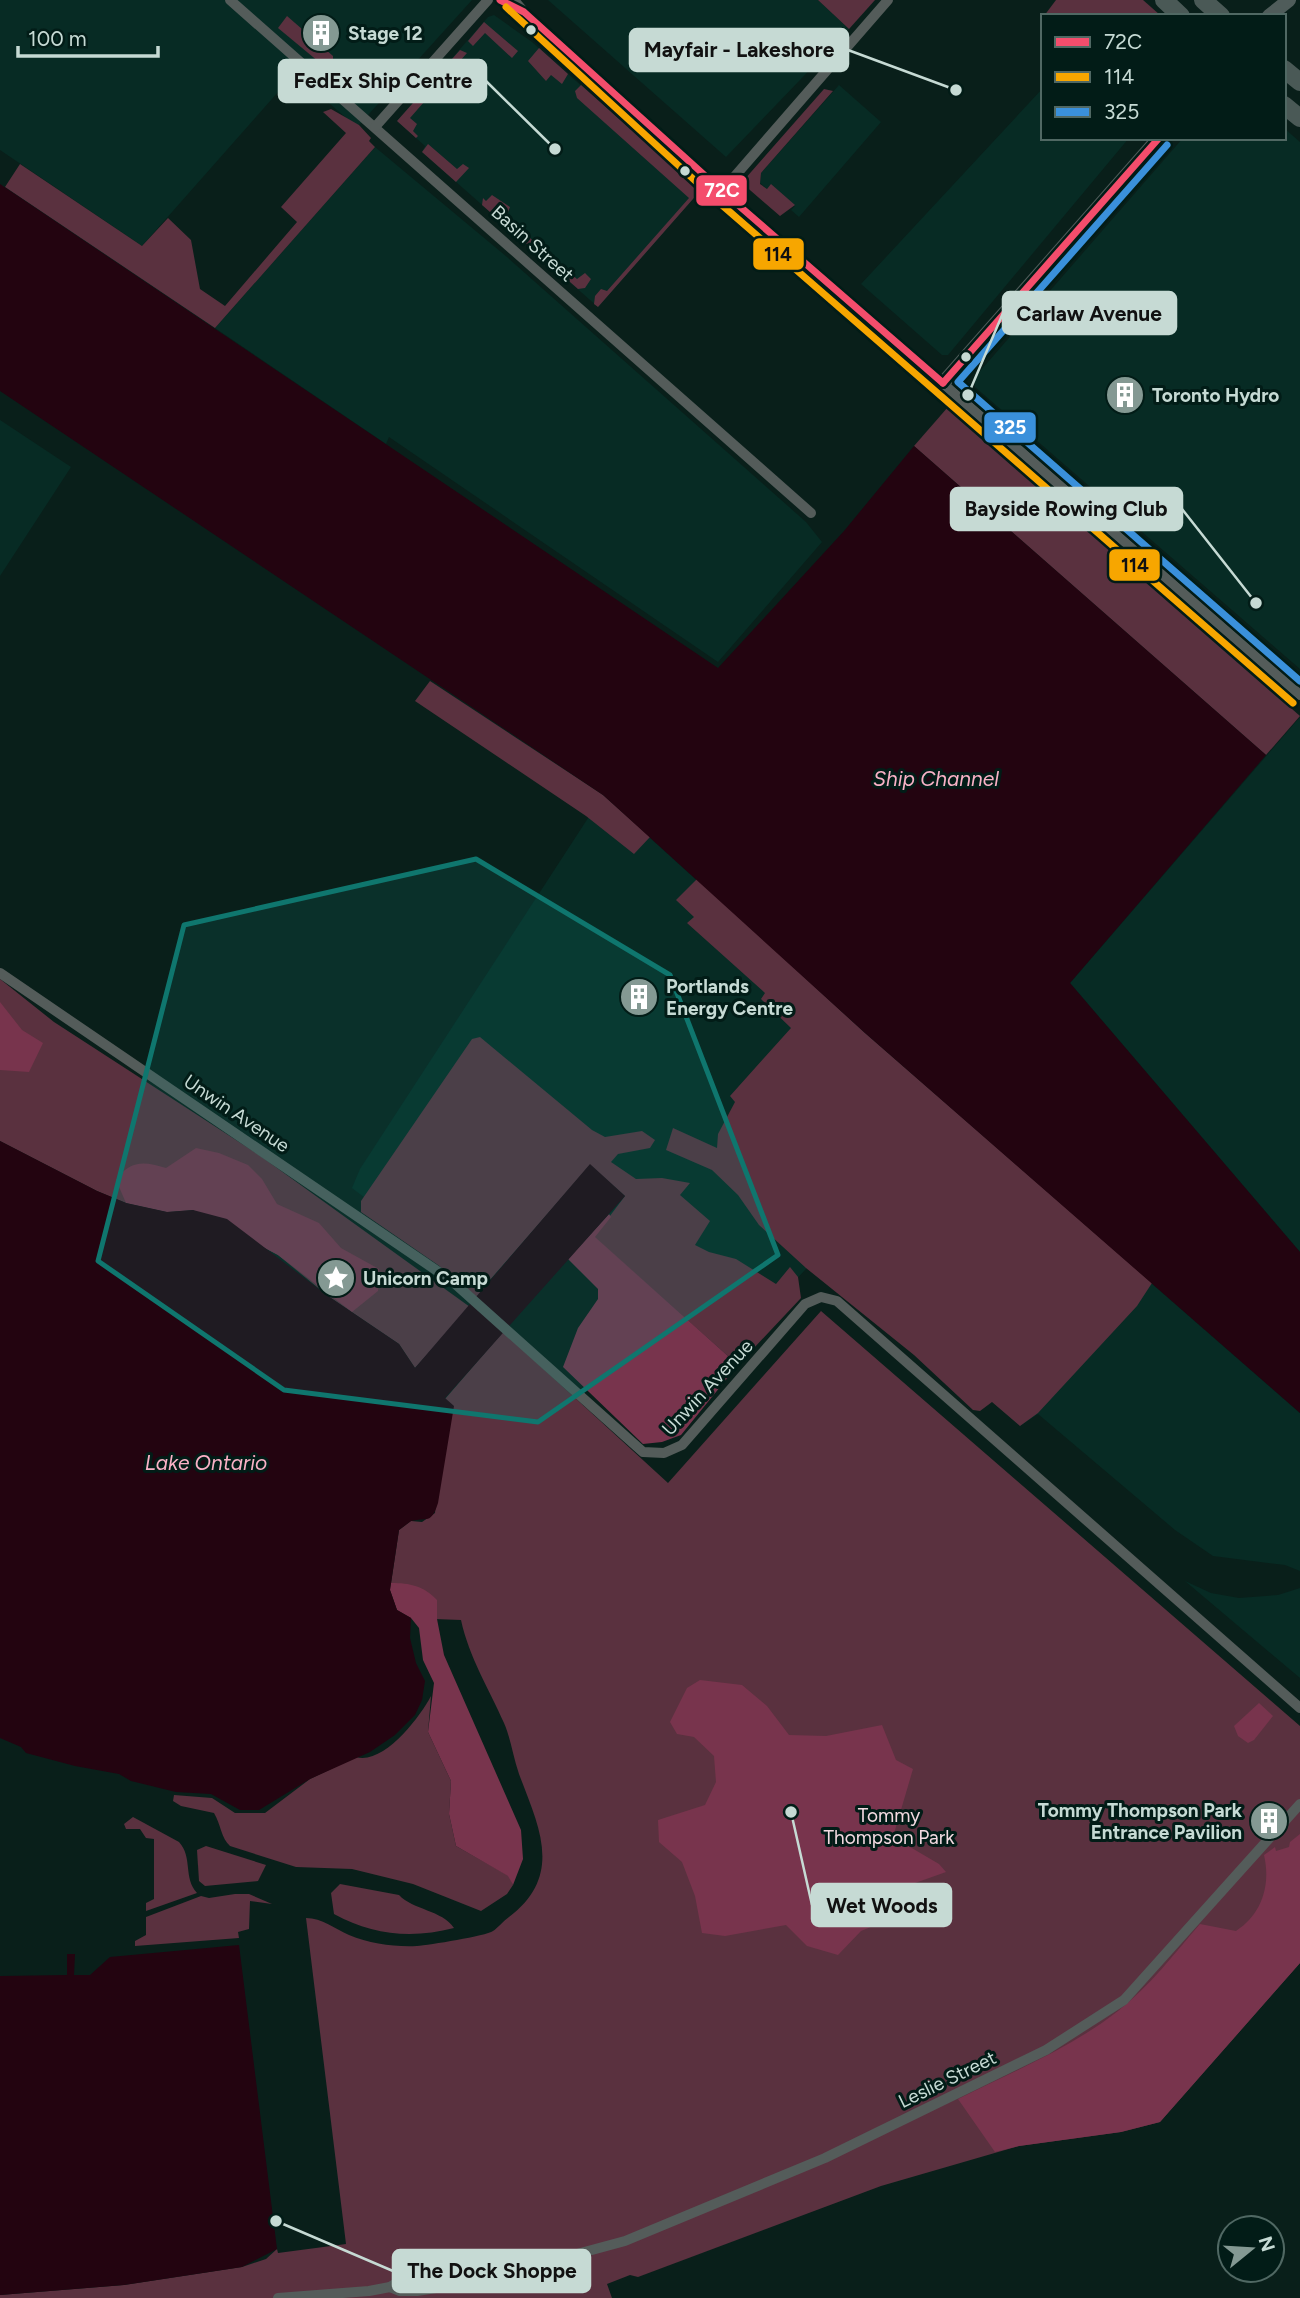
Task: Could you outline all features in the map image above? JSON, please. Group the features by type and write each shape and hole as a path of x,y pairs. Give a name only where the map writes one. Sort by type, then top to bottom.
{"highway":[{"path":"1164,0 1179,14"},
{"path":"1203,0 1219,14"},
{"path":"1286,71 1300,82"},
{"path":"1286,107 1300,118"}],"main road":[{"path":"1272,14 1289,0"},
{"path":"943,383 1157,140"}],"street":[{"name":"Basin Street","path":"230,0 811,513"},
{"path":"375,127 488,0"},
{"path":"500,0 524,12"},
{"path":"514,0 722,191 1300,695"},
{"path":"722,191 888,0"},
{"name":"Unwin Avenue","path":"0,973 452,1281 637,1448 651,1454 664,1454 682,1445 805,1304 821,1297 837,1301 1300,1708"},
{"name":"Leslie Street","path":"278,2298 390,2287 401,2280 468,2268 512,2264 532,2266 625,2241 825,2158 1046,2050 1124,2000 1300,1804"}],"highlighted area":[{"path":"476,859 670,975 778,1255 538,1422 284,1390 98,1261 184,925"}],"shaded area":[{"path":"0,0 472,0 359,125 351,122 309,86 302,79 300,70 294,74 142,246 0,150"},
{"path":"548,0 818,0 849,29 726,157"},
{"path":"494,15 532,42 700,191 598,307 422,152 425,146 397,121 488,17"},
{"path":"839,85 881,122 799,217 791,210 795,206 771,185 767,189 760,183 761,173"},
{"path":"1041,90 1041,140 1127,140 948,355 942,355 861,284"},
{"path":"1286,130 1300,142 1300,669 975,387 974,378 1181,140 1286,140"},
{"path":"375,147 507,257 806,522 822,542 718,662 389,437 386,444 215,328"},
{"path":"0,420 71,467 0,576"},
{"path":"1300,717 1300,1252 1070,983"},
{"name":"Portlands Energy Centre","path":"603,795 865,1033 1300,1413 1300,1571 1285,1565 1213,1556 1175,1530 1038,1414 1020,1426 821,1253 726,1354 614,1320 609,1214 625,1196 369,1201 352,1188 360,1169"},
{"path":"1185,1581 1211,1593 1239,1598 1278,1595 1300,1588 1300,1678"}],"green space":[{"path":"818,0 875,0 849,29"},
{"path":"1056,0 1143,0 1159,14 1046,14"},
{"path":"287,16 333,56 333,64 325,67 278,28"},
{"path":"484,22 518,51 512,58 485,33 473,46 468,41"},
{"path":"539,48 568,74 562,84 551,75 546,81 528,61"},
{"path":"460,50 467,53 410,118 417,124 413,131 418,136 416,138 397,121"},
{"path":"581,85 700,191 598,307 594,304 595,296 601,289 607,291 689,198 577,98 575,91"},
{"path":"824,89 833,91 761,173 760,184 767,189 771,184 795,205 780,216 743,184 744,180"},
{"path":"331,109 359,125 375,147 215,328 5,187 20,164 142,246 168,218 191,240 200,289 225,306 297,222 281,207 346,133 323,112"},
{"path":"428,144 457,169 463,164 469,168 456,182 422,152"},
{"path":"492,195 510,207 506,217 577,279 585,273 591,279 585,288 578,289 482,205 483,198 486,201"},
{"path":"948,407 1300,716 1266,755 914,446"},
{"path":"430,681 603,795 650,837 634,854 586,816 415,701"},
{"path":"697,879 865,1033 1152,1283 1137,1306 1038,1413 1020,1426 992,1402 980,1411 973,1410 914,1355 806,1268 759,1225 738,1195 712,1170 666,1150 673,1128 717,1148 718,1134 735,1102 730,1096 791,1028 761,999 765,993 687,923 694,917 676,900"},
{"path":"0,979 54,1022 259,1155 470,1307 415,1368 399,1344 328,1296 278,1255 193,1210 167,1212 126,1203 0,1141"},
{"path":"0,1002 22,1030 43,1043 29,1072 0,1070"},
{"path":"480,1037 592,1130 605,1137 642,1131 655,1140 650,1148 618,1154 611,1162 636,1179 662,1178 690,1183 680,1195 710,1221 695,1245 709,1252 736,1259 776,1284 790,1267 798,1277 801,1298 738,1365 594,1237 625,1196 590,1165 489,1281 478,1298 438,1265 361,1212 361,1201 472,1039"},
{"path":"196,1148 219,1153 248,1165 262,1179 277,1204 319,1223 341,1248 379,1269 378,1291 352,1312 278,1255 193,1210 167,1212 126,1203 116,1180 121,1173 144,1163 166,1168"},
{"path":"609,1214 611,1217 595,1237 738,1365 681,1435 662,1442 643,1444 563,1367 578,1328 598,1299 598,1289 568,1259"},
{"name":"Tommy Thompson Park","path":"821,1311 1300,1726 1300,1963 1160,2122 1121,2132 1019,2146 881,2186 638,2277 630,2275 607,2284 612,2298 0,2298 0,2295 124,2285 242,2267 266,2259 277,2249 278,2253 346,2244 306,1918 318,1920 374,1943 409,1946 433,1944 493,1931 526,1901 537,1884 542,1867 542,1850 534,1813 506,1729 474,1660 461,1620 434,1619 390,1590 399,1530 411,1521 422,1522 435,1513 445,1399 503,1332 668,1483"},
{"path":"391,1583 416,1586 437,1600 437,1619 444,1655 521,1830 523,1859 513,1885 508,1876 456,1846 449,1814 451,1781 428,1732 434,1683 423,1660 419,1628 411,1618 397,1610 390,1590"},
{"path":"700,1680 742,1685 767,1706 789,1735 826,1736 882,1725 896,1760 913,1769 893,1837 939,1864 946,1872 901,1888 890,1919 861,1931 838,1955 807,1946 786,1925 725,1936 702,1933 695,1896 682,1862 659,1842 658,1820 705,1805 716,1782 714,1756 694,1737 677,1734 670,1722 687,1688"},
{"path":"431,1696 428,1732 451,1781 449,1814 456,1846 509,1876 513,1885 507,1894 481,1911 413,1884 352,1869 296,1867 230,1846 214,1813 181,1806 173,1801 174,1795 212,1798 235,1813 265,1813 310,1779 356,1757 367,1758 389,1747 410,1727"},
{"path":"1259,1703 1273,1716 1254,1740 1248,1743 1238,1736 1234,1726"},
{"path":"133,1817 179,1842 186,1854 190,1881 197,1893 146,1911 146,1903 154,1899 154,1839 146,1838 140,1829 126,1829 124,1824"},
{"path":"1300,1834 1300,1963 1160,2122 1121,2132 1019,2146 995,2152 958,2099 1081,2037 1118,2011 1141,1991 1200,1924 1236,1931 1252,1916 1262,1898 1266,1877 1264,1855 1275,1847 1276,1851 1289,1847 1290,1842"},
{"path":"206,1846 266,1865 258,1881 205,1886 199,1881 197,1850"},
{"path":"340,1884 399,1895 442,1917 454,1928 408,1934 363,1927 334,1914 331,1893"},
{"path":"249,1894 272,1904 250,1901 249,1929 238,1932 239,1938 135,1946 135,1941 146,1935 146,1917 201,1896 209,1898"}],"water":[{"name":"Ship Channel","path":"0,184 718,668 844,531 914,446 1266,755 1070,983 1300,1252 1300,1413 865,1033 603,795 0,391"},
{"name":"Lake Ontario","path":"0,1141 126,1203 167,1212 193,1210 227,1219 328,1296 399,1344 415,1368 590,1164 625,1196 445,1398 454,1406 438,1503 431,1517 411,1521 399,1530 390,1590 397,1610 411,1618 410,1638 416,1663 425,1681 422,1700 415,1715 395,1735 370,1752 310,1779 259,1810 240,1810 211,1794 176,1792 131,1781 119,1774 26,1753 21,1747 0,1738"},
{"path":"239,1945 277,2249 242,2267 124,2285 0,2295 0,1976 67,1975 67,1954 75,1954 74,1975 90,1975 110,1957"}],"transit line":[{"name":"72C","path":"500,0 524,12 722,191 943,383"},
{"name":"114","path":"506,7 715,199 1293,703"},
{"name":"72C","path":"943,383 1157,140"},
{"name":"325","path":"1167,145 958,382 1300,681"}],"place":[{"name":"Stage 12","path":"321,33"},
{"name":"Mayfair - Lakeshore","path":"956,90"},
{"name":"FedEx Ship Centre","path":"555,149"},
{"name":"Carlaw Avenue","path":"968,395"},
{"name":"Toronto Hydro","path":"1125,395"},
{"name":"Bayside Rowing Club","path":"1256,603"},
{"name":"Portlands Energy Centre","path":"639,997"},
{"name":"Unicorn Camp","path":"336,1278"},
{"name":"Wet Woods","path":"791,1812"},
{"name":"Tommy Thompson Park Entrance Pavilion","path":"1269,1821"},
{"name":"The Dock Shoppe","path":"276,2221"}]}
